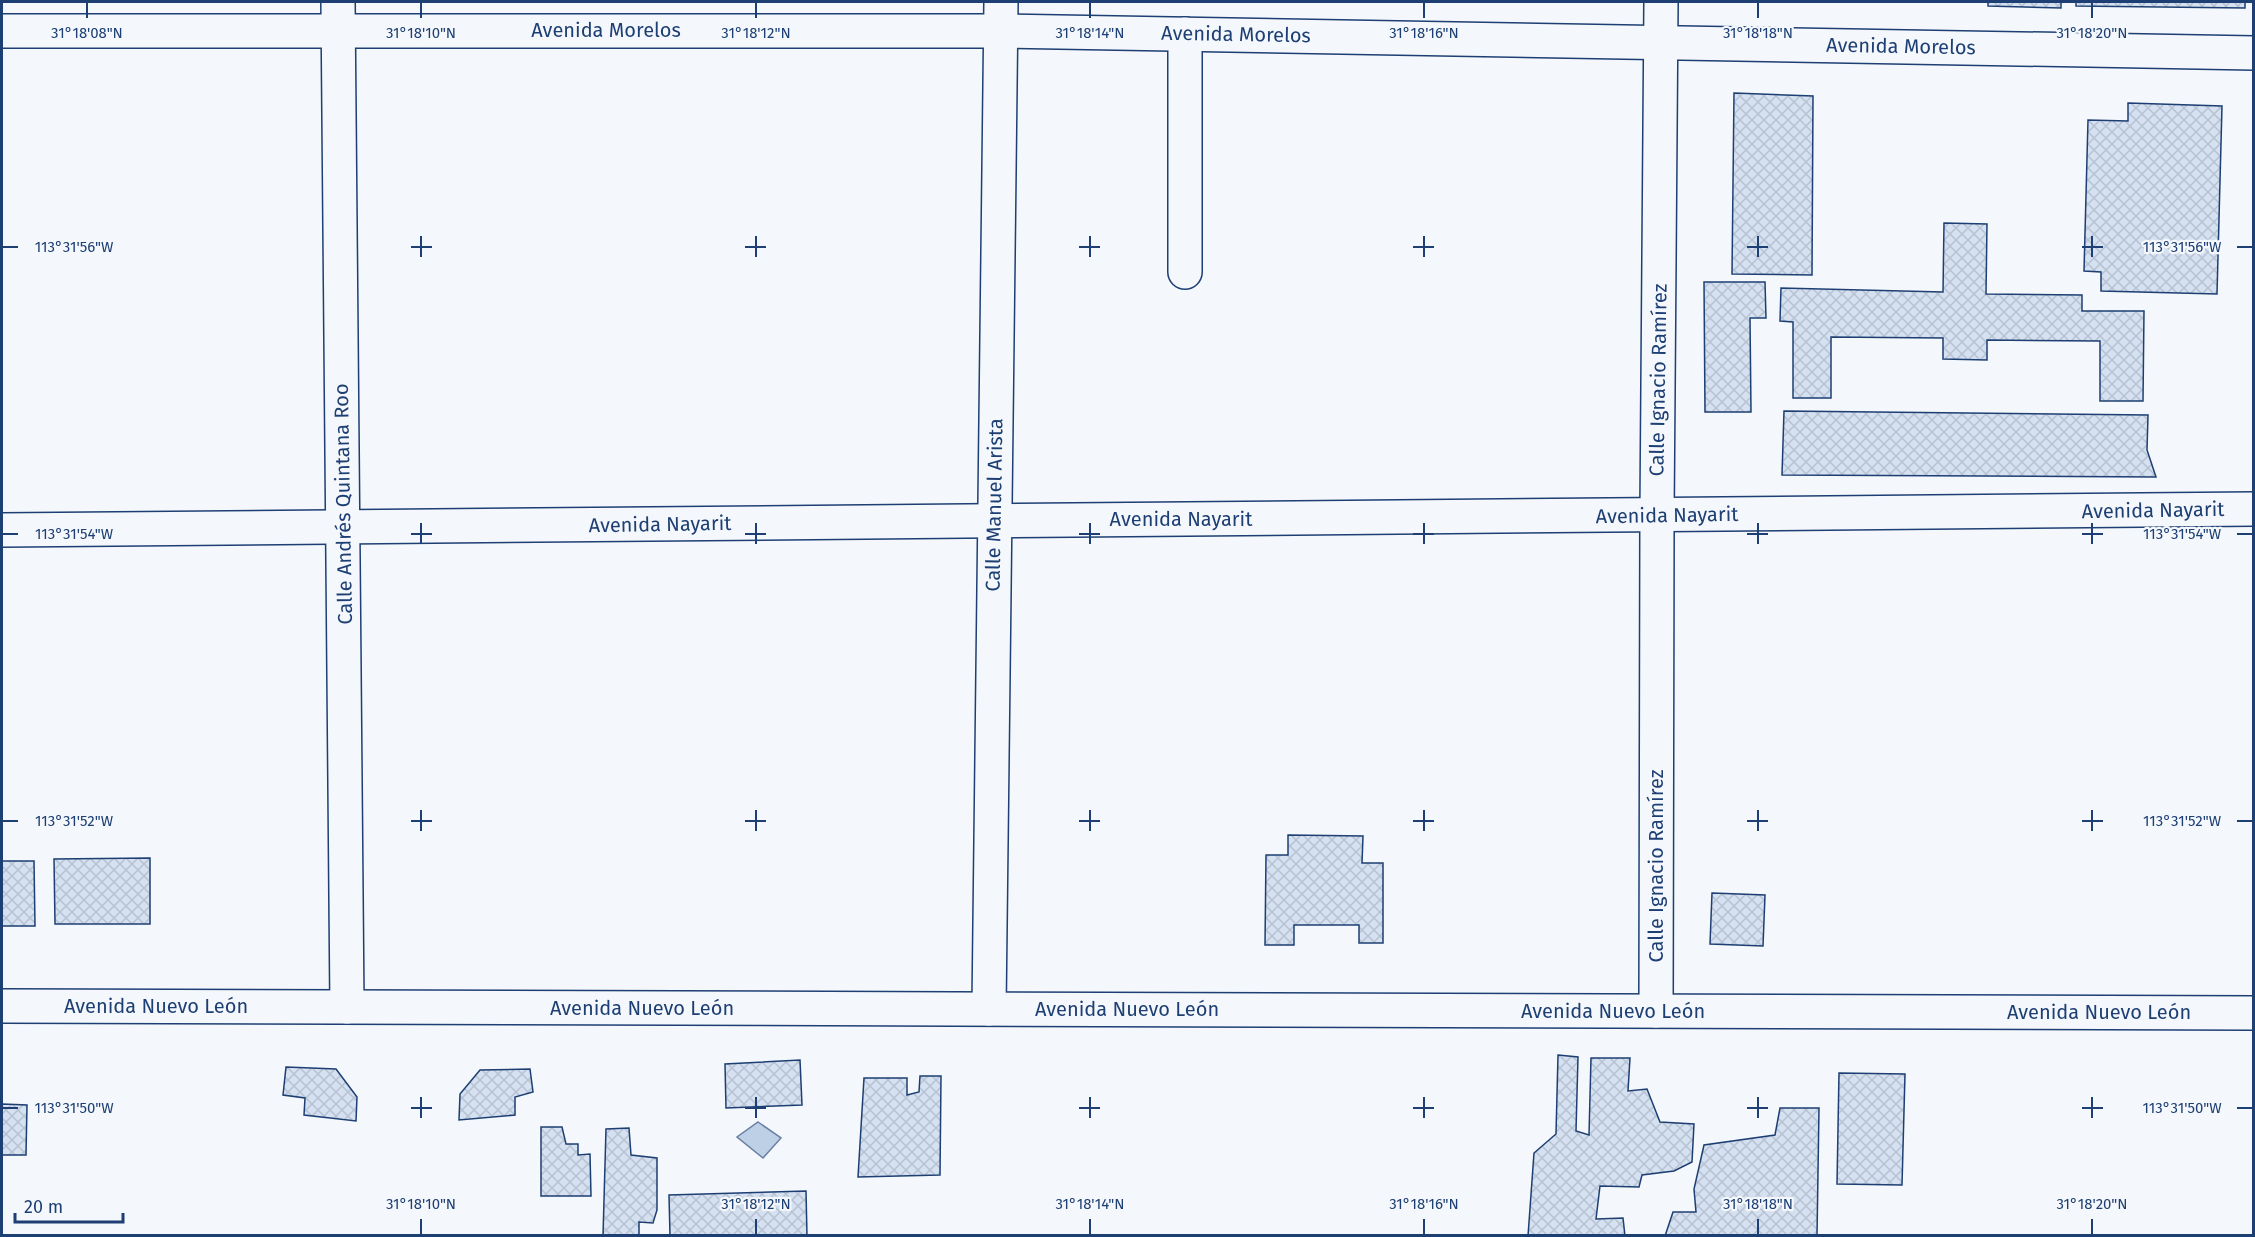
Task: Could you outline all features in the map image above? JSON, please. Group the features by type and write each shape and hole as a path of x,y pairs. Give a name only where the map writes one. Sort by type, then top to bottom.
{"street":[{"name":"Calle Ignacio Ramírez","path":"1656,1011 1661,2"},
{"name":"Avenida Morelos","path":"2,31 338,16 1000,16 1185,34 2253,53"},
{"name":"Calle Andrés Quintana Roo","path":"338,16 347,1007"},
{"name":"Calle Manuel Arista","path":"989,1009 1000,16"},
{"path":"1185,34 1185,272"},
{"name":"Avenida Nayarit","path":"2,530 2253,509"},
{"name":"Avenida Nuevo León","path":"2,1006 2253,1013"}],"water":[{"path":"758,1122 781,1138 763,1158 737,1137"}],"building":[{"path":"1988,2 2061,2 2061,8 1988,6"},
{"path":"2076,2 2245,2 2245,8 2076,6"},
{"path":"1734,93 1813,96 1812,275 1732,274"},
{"path":"2128,103 2222,106 2217,294 2101,291 2101,272 2084,271 2088,120 2128,121"},
{"path":"1944,223 1987,224 1986,294 2082,295 2082,311 2144,311 2143,401 2100,401 2100,341 1987,340 1987,360 1943,359 1943,338 1831,337 1831,398 1793,398 1793,322 1780,321 1781,288 1943,292"},
{"path":"1704,282 1765,282 1766,318 1750,318 1751,412 1705,412"},
{"path":"1784,411 2148,415 2147,450 2156,477 1782,475"},
{"path":"1288,835 1363,836 1362,863 1383,863 1383,943 1359,943 1359,925 1294,925 1294,945 1265,945 1266,855 1288,855"},
{"path":"150,858 150,924 55,924 54,859"},
{"path":"2,861 34,861 35,926 2,926"},
{"path":"1712,893 1765,895 1763,946 1710,944"},
{"path":"1558,1055 1578,1057 1576,1131 1589,1135 1591,1058 1630,1058 1628,1091 1647,1089 1660,1122 1694,1124 1692,1162 1674,1171 1642,1175 1639,1187 1600,1186 1596,1219 1623,1218 1625,1236 1528,1236 1534,1153 1556,1134"},
{"path":"800,1060 802,1105 726,1108 725,1064"},
{"path":"286,1067 336,1069 357,1097 356,1121 304,1115 305,1098 283,1095"},
{"path":"530,1069 533,1092 515,1097 515,1115 459,1120 460,1094 480,1070"},
{"path":"1839,1073 1905,1074 1902,1185 1837,1184"},
{"path":"920,1076 941,1076 940,1175 858,1177 864,1078 907,1078 907,1095 919,1092"},
{"path":"2,1104 27,1105 26,1155 2,1155"},
{"path":"1780,1108 1819,1108 1817,1236 1665,1236 1673,1212 1696,1212 1694,1189 1704,1145 1775,1135"},
{"path":"541,1127 562,1127 566,1144 578,1144 578,1155 590,1154 591,1196 541,1196"},
{"path":"629,1128 631,1155 657,1158 657,1210 653,1223 639,1222 639,1236 603,1236 606,1129"},
{"path":"806,1191 807,1236 670,1236 669,1195"}]}
